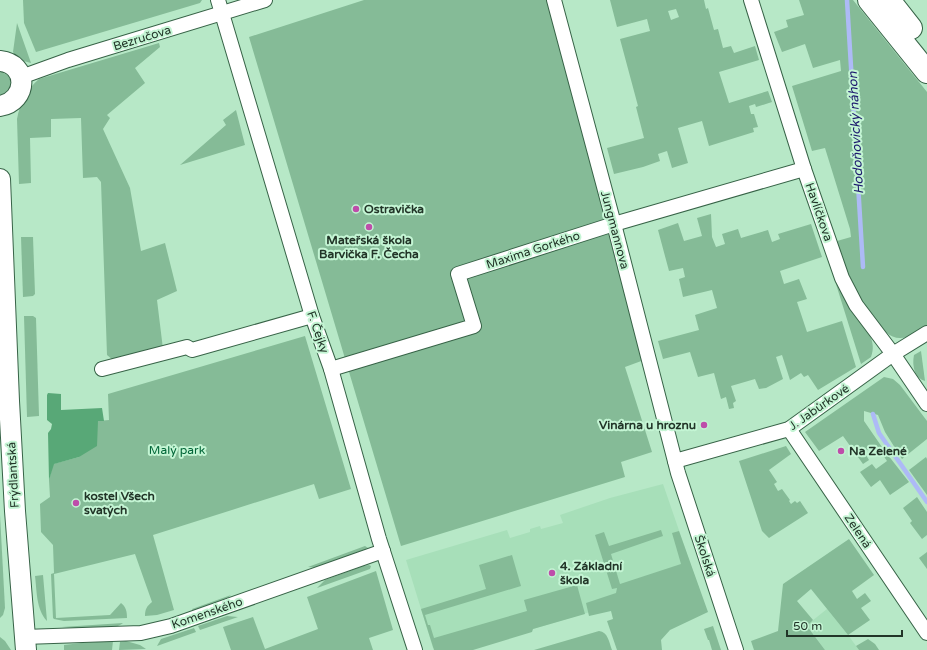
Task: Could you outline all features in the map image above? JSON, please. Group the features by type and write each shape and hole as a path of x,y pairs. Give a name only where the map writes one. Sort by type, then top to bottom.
{"main road":[{"path":"869,0 927,72"},
{"path":"889,0 927,48"}],"street":[{"name":"Bezručova","path":"21,78 50,66 220,6 265,0"},
{"name":"Jungmannova","path":"554,0 675,461"},
{"name":"Havlíčkova","path":"751,0 804,168 842,278 856,305 893,354 927,404"},
{"name":"F. Čejky","path":"220,6 312,316 331,369 383,551 415,650"},
{"path":"0,61 14,66 21,78 21,86 18,95 9,104 0,106 0,112"},
{"name":"Maxima Gorkého","path":"331,369 474,326 458,274 614,224 804,168"},
{"name":"Frýdlantská","path":"0,179 9,401 25,644"},
{"path":"102,369 187,347 192,350 312,316"},
{"name":"J. Jabůrkové","path":"675,461 789,429 893,354 927,333"},
{"name":"Zelená","path":"789,429 927,633"},
{"name":"Školská","path":"675,461 736,650"},
{"name":"Komenského","path":"25,644 54,635 141,633 172,626 383,551"}],"shaded area":[{"path":"48,393 61,394 61,410 102,408 104,421 98,421 97,446 79,457 54,464 49,480 48,433 52,424 47,420"},
{"name":"4. Základní škola","path":"663,484 703,600 617,604 533,629 433,648 406,560 507,530 510,538 530,532 530,529 540,526 541,529 563,523 560,515 610,498"},
{"path":"827,609 859,650 825,650 807,625"}],"green space":[{"path":"23,0 202,0 200,3 36,52 24,23"},
{"path":"364,0 547,0 644,360 625,367 652,452 621,462 625,477 401,546 249,37"},
{"path":"610,0 704,0 706,9 708,8 714,30 718,29 723,48 731,46 734,53 755,46 759,60 719,72 729,103 768,91 772,102 756,107 755,104 749,106 751,114 754,114 758,127 753,128 754,132 709,146 702,121 678,128 688,163 672,168 667,151 658,154 660,161 614,174 607,148 644,138 636,107 638,106 620,39 650,31 647,19 617,27","holes":["676,9 679,17 671,20 668,11"]},
{"path":"799,0 853,0 927,92 927,325 904,338 896,338 882,328 877,322 853,285 840,251 837,241 851,237 850,229 825,148 812,151 792,86 841,71 840,60 813,68 805,44 782,52 774,32 788,27 786,20 804,15"},
{"path":"17,23 31,63 18,58 13,52"},
{"path":"159,43 160,47 135,68 145,83 107,115 110,118 103,129 130,188 141,251 165,243 177,291 157,300 163,349 113,360 107,355 101,182 97,177 83,178 81,118 51,119 51,137 30,138 31,183 19,184 17,119 20,107 25,97 31,87 39,79"},
{"path":"0,71 9,76 11,85 6,92 0,96"},
{"path":"236,110 245,145 180,165 226,125 223,120"},
{"path":"711,214 712,237 716,247 725,244 722,234 738,229 741,238 768,230 772,242 780,239 778,234 811,224 822,257 780,271 784,284 799,279 807,299 797,302 807,332 842,321 856,367 818,390 808,375 804,377 801,373 790,380 782,355 776,357 783,379 766,388 759,389 755,379 731,386 736,401 733,403 734,408 729,409 726,397 721,399 714,373 698,377 690,352 663,359 658,341 699,330 695,315 717,308 712,290 683,297 679,279 685,277 683,268 669,271 658,230 678,223 684,241 702,236 697,218"},
{"path":"21,237 33,237 35,294 33,296 23,297"},
{"path":"830,265 842,293 871,338 873,349 871,357 861,364"},
{"path":"24,316 33,316 36,318 39,416 27,417"},
{"name":"Malý park","path":"305,336 351,489 319,499 314,484 153,535 174,610 157,615 145,616 145,611 152,602 135,554 54,574 56,618 110,615 121,603 126,609 127,618 64,621 54,619 51,574 54,573 53,545 41,532 40,504 50,497 49,480 53,464 79,457 98,421 109,420 108,394"},
{"path":"921,351 925,381 916,374 913,363 914,355"},
{"path":"884,377 893,379 900,385 927,421 927,439 902,459 885,432 878,415 864,411 864,421 909,482 890,495 880,480 871,487 860,472 872,464 876,469 887,461 876,445 864,452 869,460 863,464 843,436 819,451 805,432"},
{"path":"786,446 791,454 769,470 777,482 774,484 778,491 782,489 790,500 789,501 791,504 795,501 797,503 800,501 808,513 769,538 762,531 739,461"},
{"path":"926,457 927,459 927,495 909,470"},
{"path":"917,497 927,512 927,535 922,539 910,523 912,521 903,508"},
{"path":"0,515 5,608 3,615 0,618"},
{"path":"661,530 663,536 611,554 620,584 681,564 672,533 679,531 708,612 670,630 661,640 662,650 617,650 607,621 613,619 611,611 589,616 586,603 616,593 617,588 612,589 595,535 604,532 609,546"},
{"path":"849,539 874,575 852,591 857,599 865,593 871,601 861,608 870,620 848,635 811,589 797,601 813,620 807,626 825,650 754,650 751,641 778,631 783,584"},
{"path":"365,546 368,548 320,568 308,567"},
{"path":"927,552 927,569 919,558"},
{"path":"512,555 521,586 425,615 434,638 527,611 524,600 577,585 585,614 533,629 532,632 473,650 434,650 421,609 486,589 479,565"},
{"path":"369,565 371,566 370,569 317,588 325,580"},
{"path":"376,571 393,630 369,638 373,650 231,650 223,627 253,617 265,649 318,629 307,597"},
{"path":"43,575 47,621 43,616 39,605 35,576"},
{"path":"231,595 222,603 194,613 192,609"},
{"path":"227,616 238,617 200,630 198,626"},
{"path":"123,623 111,628 84,629 62,627"},
{"path":"713,626 721,650 712,650 704,629"},
{"path":"194,628 196,632 157,646 161,639"},
{"path":"599,631 606,635 612,650 534,650"},
{"path":"0,637 5,641 11,650 0,650"},
{"path":"868,639 875,644 879,650 859,650 856,646"},
{"path":"113,641 112,650 64,650 64,645"},
{"path":"126,641 140,645 146,649 119,650 120,642"}],"waterway":[{"name":"Hodoňovický náhon","path":"847,0 863,267"},
{"name":"Hodoňovický náhon","path":"873,414 879,433 927,502"}],"place":[{"name":"Ostravička","path":"356,209"},
{"name":"Mateřská škola Barvička F. Čecha","path":"369,227"},
{"name":"Vinárna u hroznu","path":"704,425"},
{"name":"Na Zelené","path":"841,451"},
{"name":"kostel Všech svatých","path":"76,503"},
{"name":"4. Základní škola","path":"552,573"}]}
